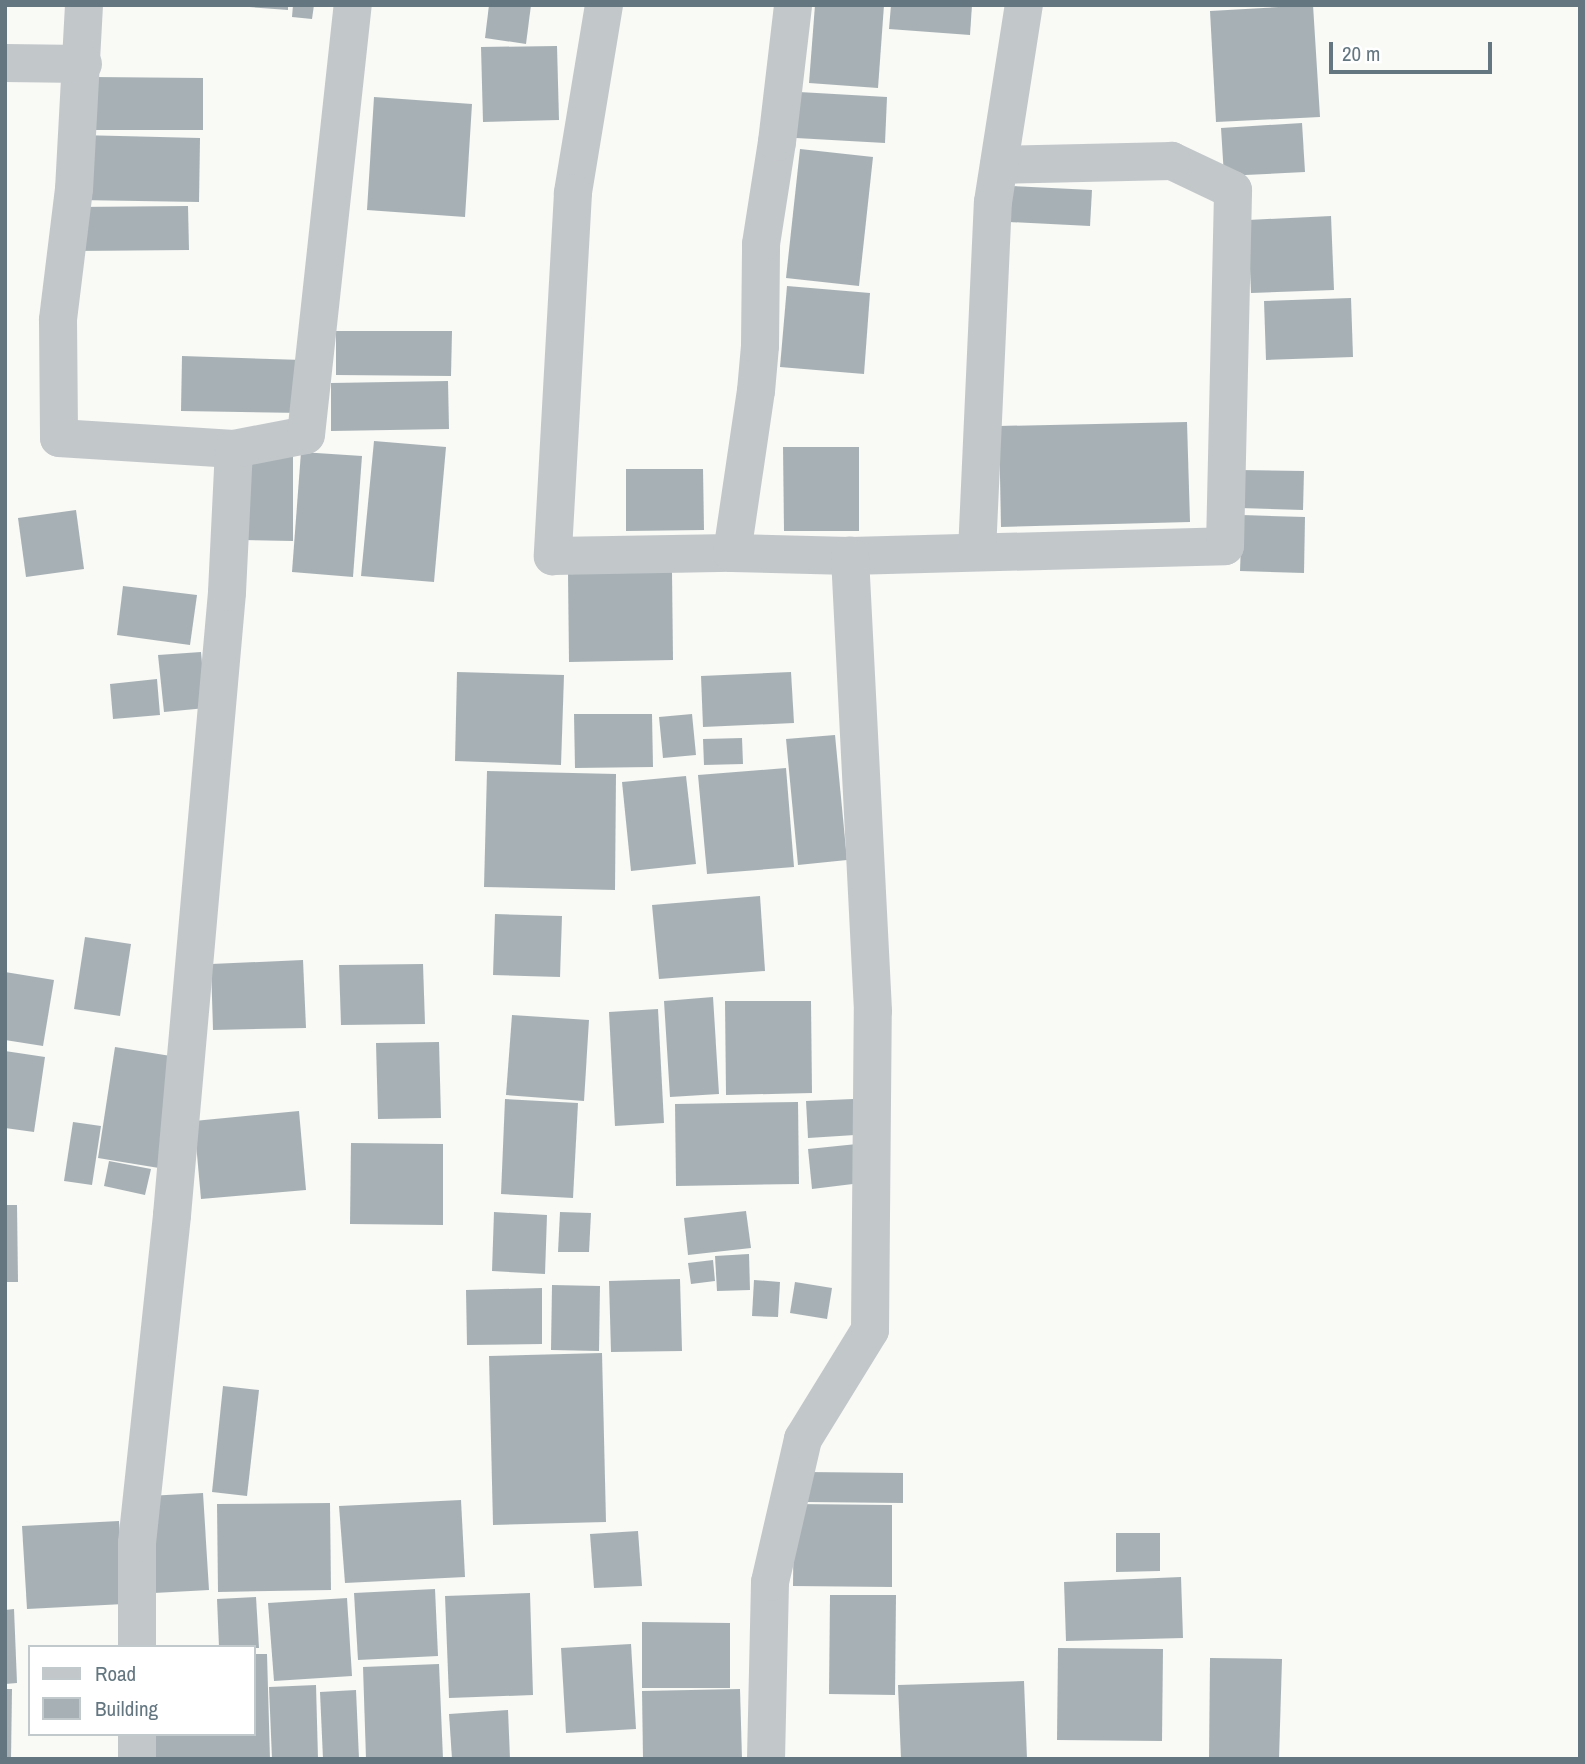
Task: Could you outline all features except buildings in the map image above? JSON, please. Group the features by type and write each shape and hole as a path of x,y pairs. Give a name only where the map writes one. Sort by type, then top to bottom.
{"street":[{"path":"84,5 83,64 74,189 58,320 59,438 234,449 306,435 353,5"},
{"path":"604,5 573,193 553,556 850,556 1225,546 1233,190 1172,161 999,165"},
{"path":"732,554 756,391 760,346 761,244 777,142 793,5"},
{"path":"977,552 993,202 1024,5"},
{"path":"5,63 83,64"},
{"path":"137,1645 137,1543 173,1215 227,592 234,449"},
{"path":"766,1759 770,1582 803,1439 870,1330 873,1011 850,556"},
{"path":"137,1736 137,1759"}]}
